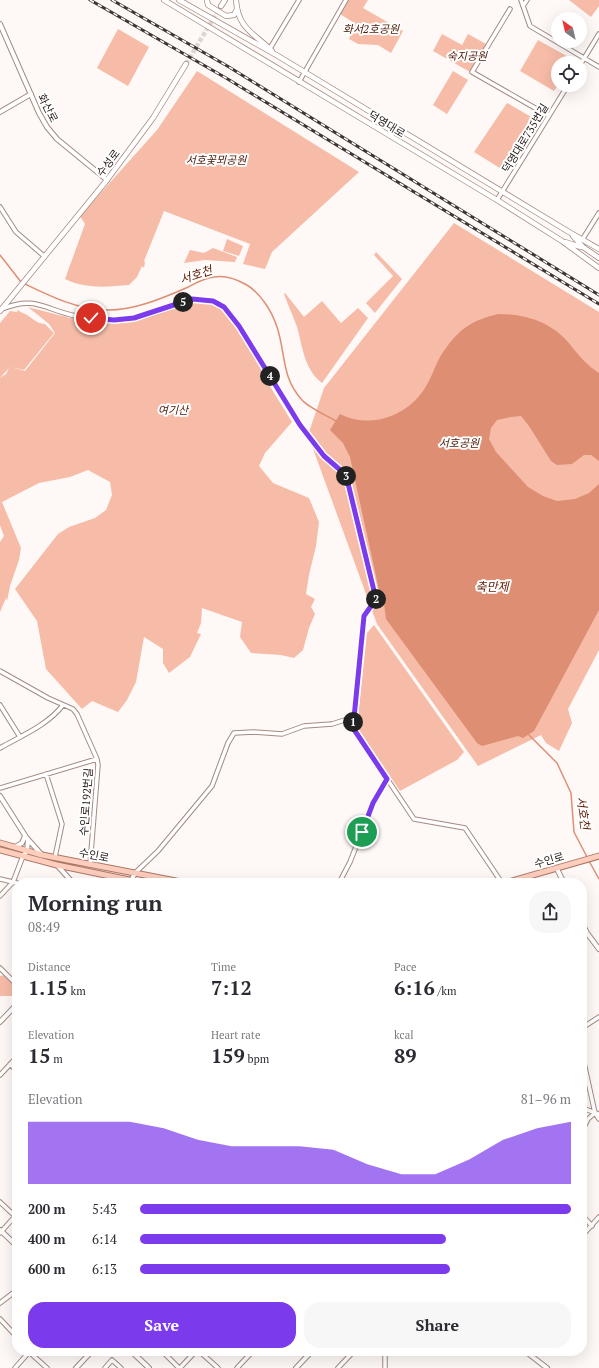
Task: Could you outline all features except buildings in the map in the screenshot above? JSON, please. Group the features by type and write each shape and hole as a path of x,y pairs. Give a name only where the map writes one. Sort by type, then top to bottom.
{"main road":[{"name":"덕영대로","path":"164,0 497,200 562,241 599,268"},
{"path":"179,0 270,50"},
{"path":"207,0 208,5 226,16 234,15 237,9"},
{"path":"221,6 225,0"},
{"path":"236,0 237,9 242,23 270,50"},
{"name":"덕영대로","path":"270,50 304,72 599,249"},
{"name":"수성로","path":"0,310 107,180 153,118 186,64"},
{"path":"569,232 583,247 599,258"},
{"path":"562,241 583,247"},
{"name":"수인로","path":"0,843 42,855 160,878"},
{"name":"수인로","path":"0,850 114,878"},
{"name":"수인로","path":"524,878 599,856"}],"street":[{"path":"270,50 300,0"},
{"path":"521,0 530,26 581,56"},
{"path":"523,6 527,0"},
{"path":"299,82 344,1"},
{"path":"510,9 472,72 549,116"},
{"name":"화산로","path":"0,24 42,120 51,133 107,180"},
{"path":"585,56 599,34"},
{"path":"587,60 599,67"},
{"name":"덕영대로735번길","path":"497,200 564,92"},
{"path":"0,112 31,94"},
{"path":"0,207 14,229 44,256"},
{"path":"582,240 599,213"},
{"path":"0,310 11,305 33,303 75,316 114,320 134,318 192,299 213,301 224,307 239,326 300,425 324,456 346,475 376,599 364,616 353,728 414,819 465,828 499,878"},
{"name":"수인로192번길","path":"0,671 48,698 73,709 77,714 97,759 98,765 90,864"},
{"path":"0,704 20,736"},
{"path":"0,748 45,722 57,713 63,704"},
{"path":"133,878 135,873 158,851 212,786 228,743 234,733 254,732 282,734 304,726 332,724 354,717"},
{"path":"0,788 97,759"},
{"path":"46,774 62,824 55,857"},
{"path":"342,878 350,862 373,803 387,779"},
{"path":"0,796 28,840 27,850 23,856 16,878"},
{"path":"15,847 22,843 25,836"},
{"path":"25,836 42,855"},
{"path":"57,865 69,878"},
{"path":"557,869 562,878"},
{"path":"0,879 12,882"},
{"path":"0,896 12,886"},
{"path":"587,933 599,949"},
{"path":"0,968 12,980"},
{"path":"0,1022 12,1009"},
{"path":"587,1025 599,1017"},
{"path":"0,1075 10,1064"},
{"path":"587,1074 599,1119"},
{"path":"587,1110 597,1113"},
{"path":"587,1121 597,1113"},
{"path":"0,1202 12,1212"},
{"path":"587,1231 599,1217"},
{"path":"12,1220 0,1232 12,1242"},
{"path":"587,1220 592,1226"},
{"path":"0,1303 12,1294"},
{"path":"0,1319 12,1331"},
{"path":"15,1368 25,1356"},
{"path":"34,1356 47,1368"},
{"path":"76,1368 87,1356"},
{"path":"136,1356 149,1368"},
{"path":"167,1356 180,1368 192,1356"},
{"path":"203,1356 218,1368"},
{"path":"237,1368 248,1356"},
{"path":"296,1368 307,1356"},
{"path":"338,1368 349,1356"},
{"path":"385,1356 385,1368"},
{"path":"531,1356 547,1368"},
{"path":"104,1368 112,1360 121,1368"}],"green space":[{"name":"화서2호공원","path":"348,0 368,0 363,8 403,31 391,53 378,45 358,44 349,39 356,24 340,14"},
{"path":"569,0 599,0 599,6 591,17 587,12 585,12"},
{"path":"118,29 149,47 128,86 97,68"},
{"name":"숙지공원","path":"442,34 462,45 468,34 486,44 470,72 433,51"},
{"path":"538,40 567,56 551,56 551,89 520,71"},
{"name":"서호꽃뫼공원","path":"197,71 359,172 272,252 265,269 243,264 250,244 164,211 144,261 144,268 142,266 137,277 129,285 104,287 88,286 65,279 85,224 80,216 157,130"},
{"path":"453,71 468,80 447,114 433,105"},
{"path":"507,103 533,118 534,122 503,170 474,152"},
{"name":"축만제","path":"454,223 599,312 599,650 568,709 572,723 559,751 546,743 541,735 478,766 377,624 308,435 324,388"},
{"path":"227,239 243,246 239,256 223,251"},
{"path":"213,248 237,257 235,262 205,260 184,263 190,250 204,253"},
{"path":"376,252 402,279 375,313 366,303 393,276 374,255"},
{"path":"285,293 304,317 322,301 341,323 358,308 368,318 322,383 311,371 305,358 297,327 284,294"},
{"name":"여기산","path":"196,300 212,304 224,311 242,334 271,388 292,422 265,453 259,466 273,483 309,498 319,522 316,546 306,594 315,599 311,607 315,614 309,628 303,650 294,658 281,655 251,653 240,637 242,622 202,608 201,623 197,633 201,634 190,657 169,673 163,663 163,649 144,637 136,682 127,700 118,712 92,701 82,709 46,669 37,621 15,589 58,534 69,527 95,518 106,510 112,495 110,482 88,470 70,477 39,483 2,502 21,548 7,601 6,598 0,612 0,542 4,536 0,525 0,323 10,311 17,312 18,310 37,322 45,324 54,333 24,370 11,367 25,371 55,333 49,324 28,307 70,318 121,322","holes":["9,368 6,374 0,378"]},
{"path":"374,625 464,752 457,760 400,791 357,727 367,633"},
{"path":"5,975 12,981 12,996 0,996 0,976"}],"water":[{"name":"축만제","path":"498,314 509,314 529,318 548,326 565,339 584,361 599,373 599,461 591,455 584,455 572,464 557,465 551,461 521,416 497,420 491,428 489,439 496,452 528,487 543,496 557,501 575,499 589,493 599,484 599,610 534,731 523,738 518,736 482,746 477,743 386,619 384,604 379,590 350,457 343,443 330,430 340,414 351,418 374,420 386,418 407,408 423,391 443,353 457,335 469,325"}],"waterway":[{"name":"서호천","path":"0,255 21,282"},
{"name":"서호천","path":"25,284 54,297 84,307 115,310 146,304 210,278 222,277 238,281 256,292 272,314 280,337 287,374 295,391 309,406 336,421"},
{"name":"서호천","path":"529,735 557,763 571,793 574,832 587,857"},
{"name":"서호천","path":"589,861 599,879"}],"tunnel":[{"path":"186,64 219,9"}],"railway":[{"path":"90,0 226,78 599,304"},
{"path":"112,0 229,67 599,295"}],"route":[{"path":"91,318 114,320 134,318 192,299 213,301 224,307 239,326 300,425 324,456 346,475 376,599 364,616 353,728 387,779 373,803 362,832"}],"park label":[{"name":"서호공원","path":"459,443"}]}
